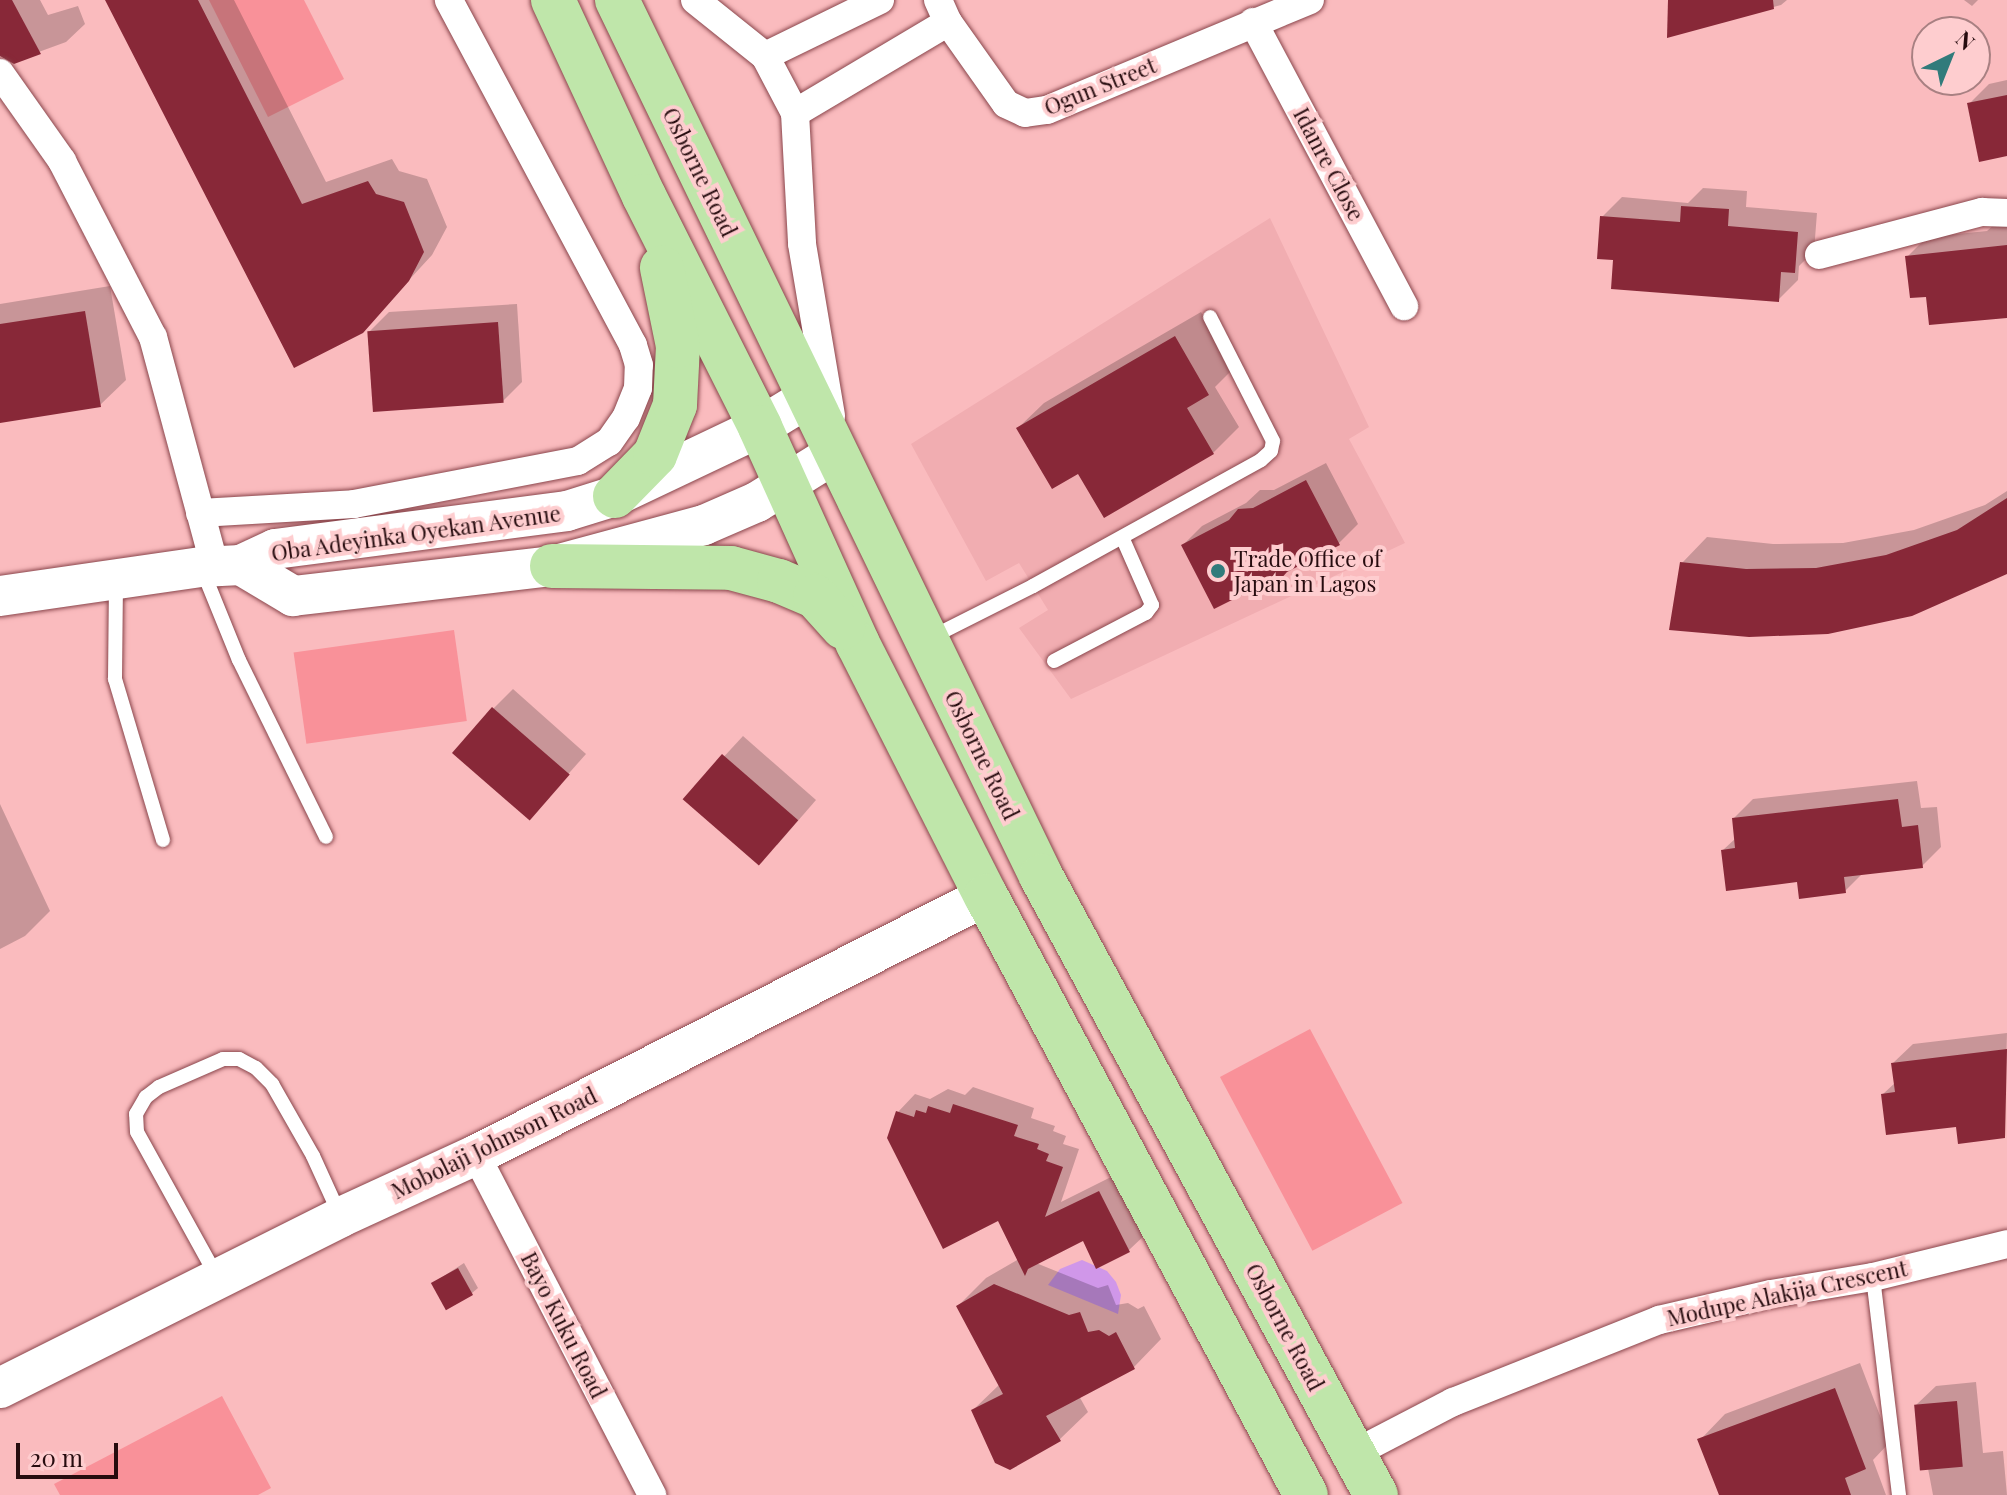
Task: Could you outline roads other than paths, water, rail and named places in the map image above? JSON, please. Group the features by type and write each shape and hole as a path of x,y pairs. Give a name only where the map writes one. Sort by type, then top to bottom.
{"main road":[{"path":"553,0 644,196 760,427 858,644 986,896 1306,1495"},
{"name":"Osborne Road","path":"617,0 1041,876 1376,1495"},
{"path":"615,496 655,455 668,431 676,390 678,346 644,196"},
{"name":"Oba Adeyinka Oyekan Avenue","path":"0,596 219,566 275,549 567,511 615,496 760,427 809,397"},
{"path":"552,566 704,525 786,486 837,452"},
{"path":"219,566 293,596 552,566 731,568 779,581 815,596 858,644"},
{"name":"Mobolaji Johnson Road","path":"0,1388 341,1217 476,1155 986,896"}],"street":[{"path":"200,513 354,504 578,461 609,442 626,418 638,388 639,365 633,345 449,0"},
{"path":"695,0 765,56 795,113 802,244 837,452"},
{"path":"765,56 880,0"},
{"name":"Ogun Street","path":"943,11 1006,104 1025,113 1047,110 1310,0"},
{"path":"795,113 943,11"},
{"name":"Idanre Close","path":"1253,22 1404,306"},
{"path":"0,73 62,161 153,337 200,513 219,566"},
{"path":"1819,255 1982,212 2007,213"},
{"name":"Bayo Kuku Road","path":"476,1155 652,1495"},
{"name":"Modupe Alakija Crescent","path":"1353,1454 1453,1402 1659,1320 1771,1294 1873,1277 2007,1244"}],"lane":[{"path":"926,640 1122,537 1261,460 1271,451 1273,441 1210,317"},
{"path":"1054,661 1146,613 1152,605 1122,537"},
{"path":"219,566 239,660 326,837"},
{"path":"116,581 115,679 163,840"},
{"path":"217,1279 137,1132 136,1114 140,1105 159,1087 223,1059 239,1059 256,1068 272,1084 313,1156 341,1217"},
{"path":"1873,1277 1899,1495"}],"place":[{"name":"Trade Office of Japan in Lagos","path":"1218,571"}]}
